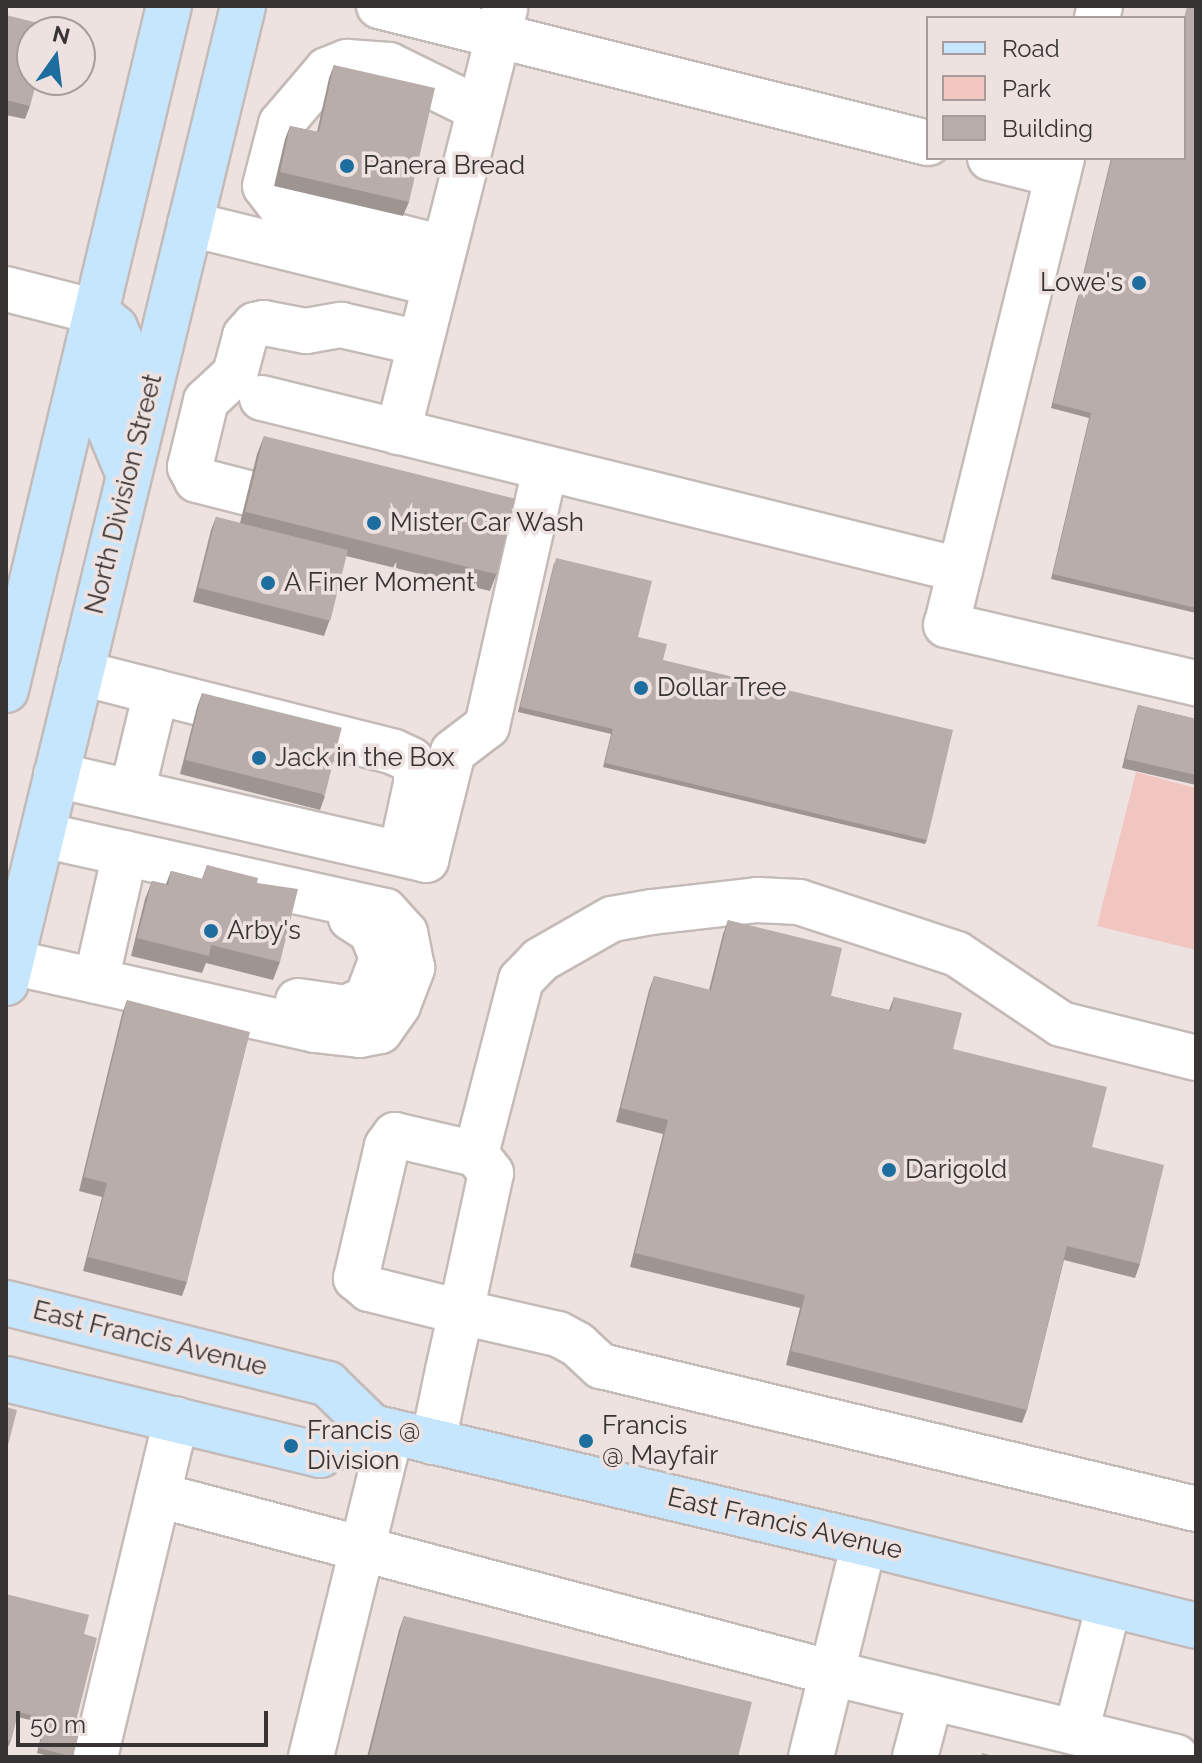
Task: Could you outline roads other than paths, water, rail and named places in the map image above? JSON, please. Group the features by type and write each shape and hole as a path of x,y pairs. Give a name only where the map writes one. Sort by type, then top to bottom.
{"main road":[{"path":"6,690 169,6"},
{"name":"North Division Street","path":"9,972 243,6"},
{"path":"96,312 115,328 120,340 122,355 107,423 128,473"},
{"name":"East Francis Avenue","path":"6,1303 328,1384 382,1430 864,1543 1196,1626"},
{"path":"6,1379 320,1455 382,1430"}],"street":[{"path":"379,6 502,21 926,142"},
{"path":"398,432 502,21"},
{"path":"440,266 281,207 265,186 281,124 327,70 347,62 389,65 479,109"},
{"path":"1008,160 1060,166 946,625 1196,683"},
{"path":"190,224 440,266"},
{"path":"6,289 96,312"},
{"path":"248,493 197,480 190,467 206,401 235,374 245,336 255,325 264,323 306,331 341,325 420,343"},
{"path":"262,398 398,432 490,476 545,468 960,570"},
{"path":"56,775 426,860 453,752 487,726 545,468"},
{"path":"81,673 394,752 411,760 416,771 416,784 385,911"},
{"path":"132,792 156,692"},
{"path":"9,972 96,981 315,1030 360,1035 380,1031 398,1005 412,968 405,933 385,911 42,835"},
{"path":"96,981 125,853"},
{"path":"204,869 246,890 348,916 371,931 382,958 367,998 346,1008 268,997 221,1009"},
{"path":"476,1154 521,980 540,960 612,919 652,912 757,900 799,902 957,954 1061,1024 1196,1058"},
{"path":"433,1442 461,1312 491,1173 476,1154 395,1135 387,1146 356,1278 369,1289 461,1312 558,1334 577,1344 601,1366 1196,1509"},
{"path":"95,1757 176,1420"},
{"path":"311,1757 363,1548 382,1430"},
{"path":"158,1495 832,1673 1176,1757"},
{"path":"811,1757 864,1543"},
{"path":"1076,1732 1109,1604"},
{"path":"915,1757 931,1697"}],"place":[{"name":"Panera Bread","path":"347,166"},
{"name":"Lowe's","path":"1139,283"},
{"name":"Mister Car Wash","path":"374,523"},
{"name":"A Finer Moment","path":"268,583"},
{"name":"Dollar Tree","path":"641,688"},
{"name":"Jack in the Box","path":"259,758"},
{"name":"Arby's","path":"211,931"},
{"name":"Darigold","path":"889,1170"},
{"name":"Francis @ Mayfair","path":"586,1441"},
{"name":"Francis @ Division","path":"291,1446"}]}
